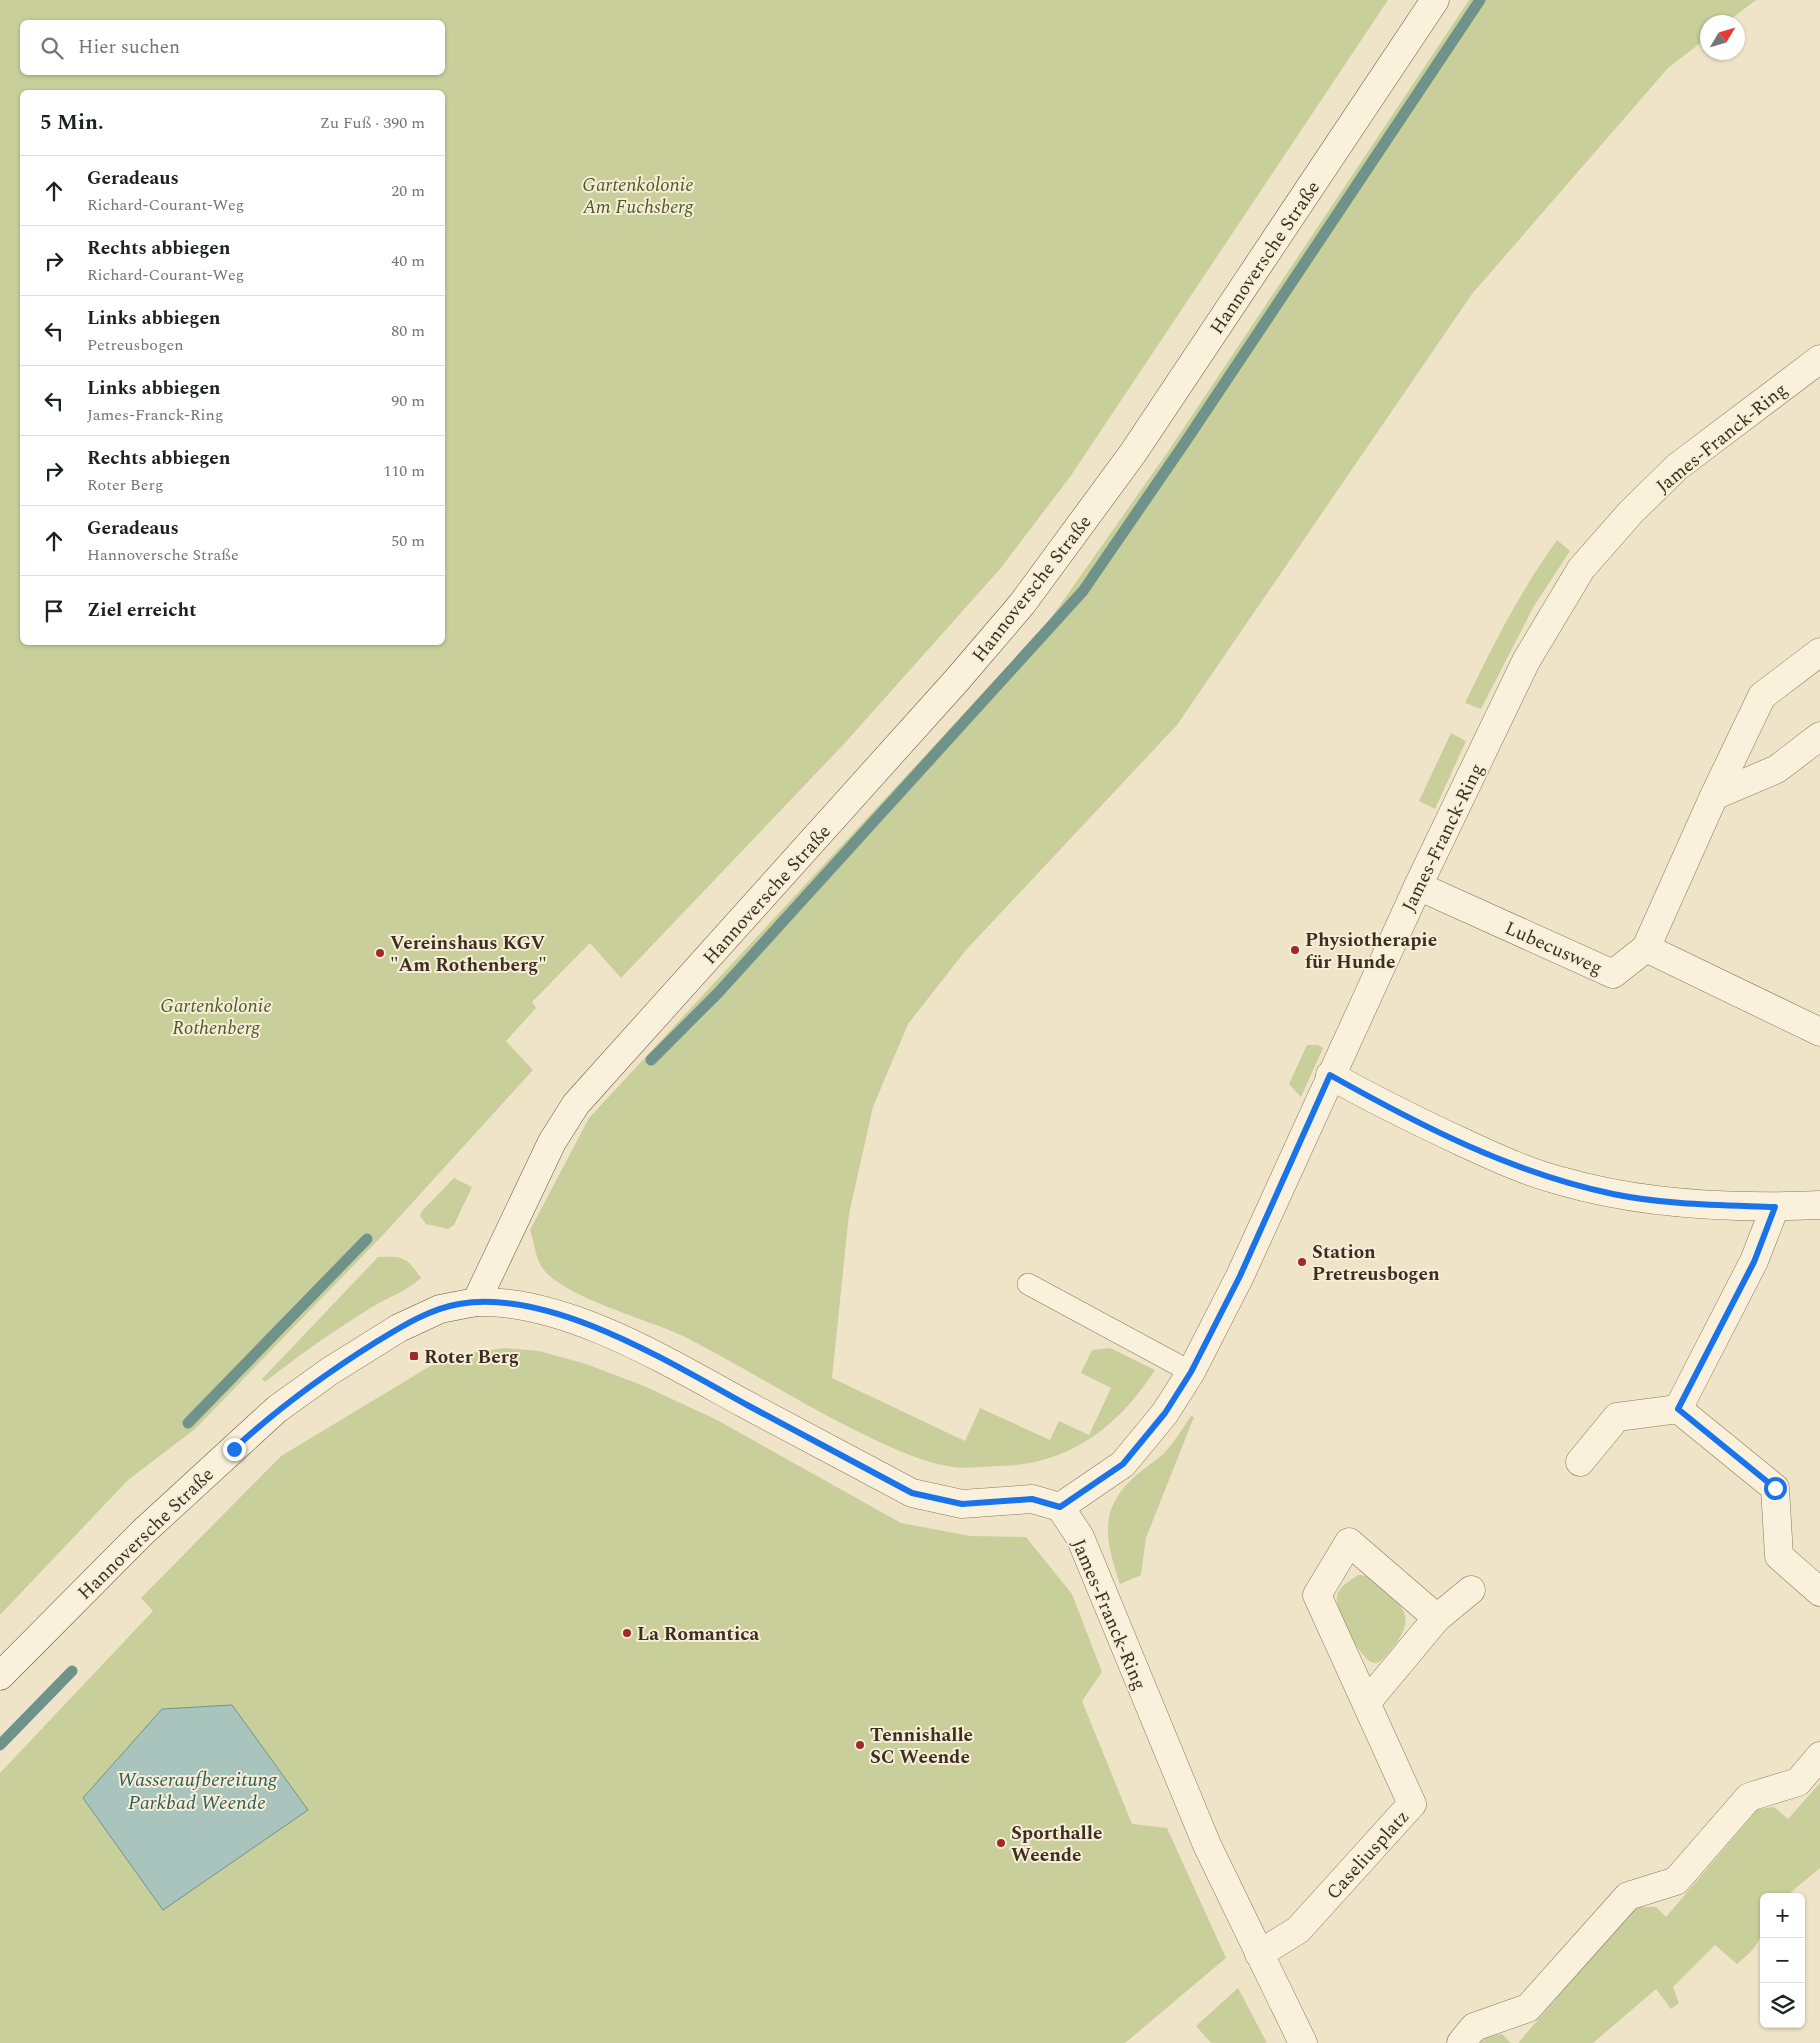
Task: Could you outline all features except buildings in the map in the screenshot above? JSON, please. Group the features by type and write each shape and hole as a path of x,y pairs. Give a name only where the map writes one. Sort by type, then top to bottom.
{"street":[{"name":"Hannoversche Straße","path":"0,1676 143,1532 277,1409 330,1371 398,1328 440,1308 476,1302 552,1142 576,1104 938,702 1022,604 1133,453 1435,0"},
{"name":"James-Franck-Ring","path":"1303,2043 1259,1954 1183,1790 1080,1537 1060,1507 1123,1464 1165,1413 1191,1372 1240,1276 1330,1075 1526,661 1581,569 1631,512 1678,467 1820,359"},
{"path":"1820,652 1762,696 1714,796 1646,948 1820,1032"},
{"path":"1714,796 1778,769 1820,736"},
{"name":"Lubecusweg","path":"1418,886 1613,974 1646,948"},
{"path":"1330,1075 1388,1108 1514,1166 1561,1181 1614,1194 1662,1201 1775,1207 1820,1205"},
{"path":"1678,1409 1754,1262 1775,1207"},
{"path":"476,1302 512,1304 554,1314 620,1339 912,1493 962,1504 1032,1499 1060,1507"},
{"path":"1580,1462 1618,1417 1678,1409 1775,1488 1779,1556 1820,1592"},
{"name":"Caseliusplatz","path":"1259,1954 1298,1930 1412,1804 1317,1595 1349,1542 1437,1618"},
{"path":"1367,1702 1437,1618 1471,1590"},
{"path":"1461,2043 1474,2027 1528,2008 1628,1896 1676,1881 1749,1797 1798,1782 1820,1756"}],"lane":[{"path":"1028,1284 1191,1372"}],"green space":[{"path":"0,0 1388,0 1070,477 1000,569 844,744 621,978 590,943 532,1002 536,1008 506,1041 533,1070 383,1235 195,1429 128,1480 0,1615"},
{"path":"1469,0 1756,0 1736,15 1700,15 1700,43 1668,68 1472,294 1177,725 966,950 908,1024 873,1107 849,1214 832,1378 965,1441 980,1408 1050,1440 1059,1421 1089,1435 1111,1388 1081,1373 1092,1350 1110,1348 1155,1370 1141,1390 1109,1424 1071,1450 1027,1464 965,1468 942,1465 911,1456 871,1438 685,1337 607,1307 567,1288 551,1277 541,1266 530,1230 589,1118 1046,625 1167,453"},
{"path":"1557,540 1570,551 1534,606 1481,709 1465,703 1507,620 1530,580"},
{"path":"1451,733 1466,741 1435,809 1419,801"},
{"path":"1307,1045 1318,1045 1323,1048 1301,1097 1289,1084"},
{"path":"454,1178 472,1187 454,1225 448,1229 426,1224 420,1216 422,1211"},
{"path":"378,1257 404,1259 421,1278 410,1287 372,1307 344,1325 304,1352 265,1382 262,1379"},
{"path":"504,1348 539,1351 586,1364 644,1386 717,1420 901,1523 970,1536 1026,1537 1072,1594 1102,1672 1082,1701 1132,1824 1167,1828 1226,1958 1125,2043 0,2043 0,1773 153,1611 141,1598 281,1456 437,1362 457,1355"},
{"path":"1191,1416 1194,1417 1146,1538 1141,1575 1120,1584 1111,1556 1109,1542 1109,1517 1113,1505 1120,1492 1131,1480 1165,1452"},
{"path":"1358,1575 1366,1576 1378,1583 1399,1604 1405,1618 1402,1633 1390,1651 1377,1663 1369,1661 1356,1645 1344,1623 1337,1603 1340,1589"},
{"path":"1820,1783 1820,1868 1790,1893 1760,1893 1760,1937 1753,1949 1737,1964 1715,1945 1673,1987 1679,2003 1671,2009 1656,1989 1593,2043 1518,2043 1635,1907 1656,1907 1666,1917 1758,1809 1774,1807 1788,1819"},
{"path":"1238,1988 1267,2043 1211,2043 1196,2026"},
{"path":"1502,2034 1511,2043 1480,2043 1485,2037"}],"water":[{"name":"Wasseraufbereitung Parkbad Weende","path":"232,1705 308,1810 163,1910 83,1798 162,1709"}],"waterway":[{"path":"651,1060 718,993 1083,591 1186,441 1480,0"},
{"path":"188,1423 367,1239"},
{"path":"0,1745 72,1671"}],"place":[{"name":"Physiotherapie für Hunde","path":"1295,950"},
{"name":"Vereinshaus KGV \"Am Rothenberg\"","path":"380,953"},
{"name":"Station Pretreusbogen","path":"1302,1262"},
{"name":"Roter Berg","path":"414,1356"},
{"name":"La Romantica","path":"627,1633"},
{"name":"Tennishalle SC Weende","path":"860,1745"},
{"name":"Sporthalle Weende","path":"1001,1843"}],"route":[{"path":"234,1449 277,1409 330,1371 398,1328 440,1308 458,1304 495,1301 554,1314 578,1322 655,1355 912,1493 962,1504 1032,1499 1060,1507 1123,1464 1165,1413 1191,1372 1240,1276 1330,1075 1388,1108 1514,1166 1561,1181 1614,1194 1662,1201 1775,1207 1754,1262 1678,1409 1775,1488"}],"park label":[{"name":"Gartenkolonie Am Fuchsberg","path":"638,195"},
{"name":"Gartenkolonie Rothenberg","path":"216,1016"}]}
